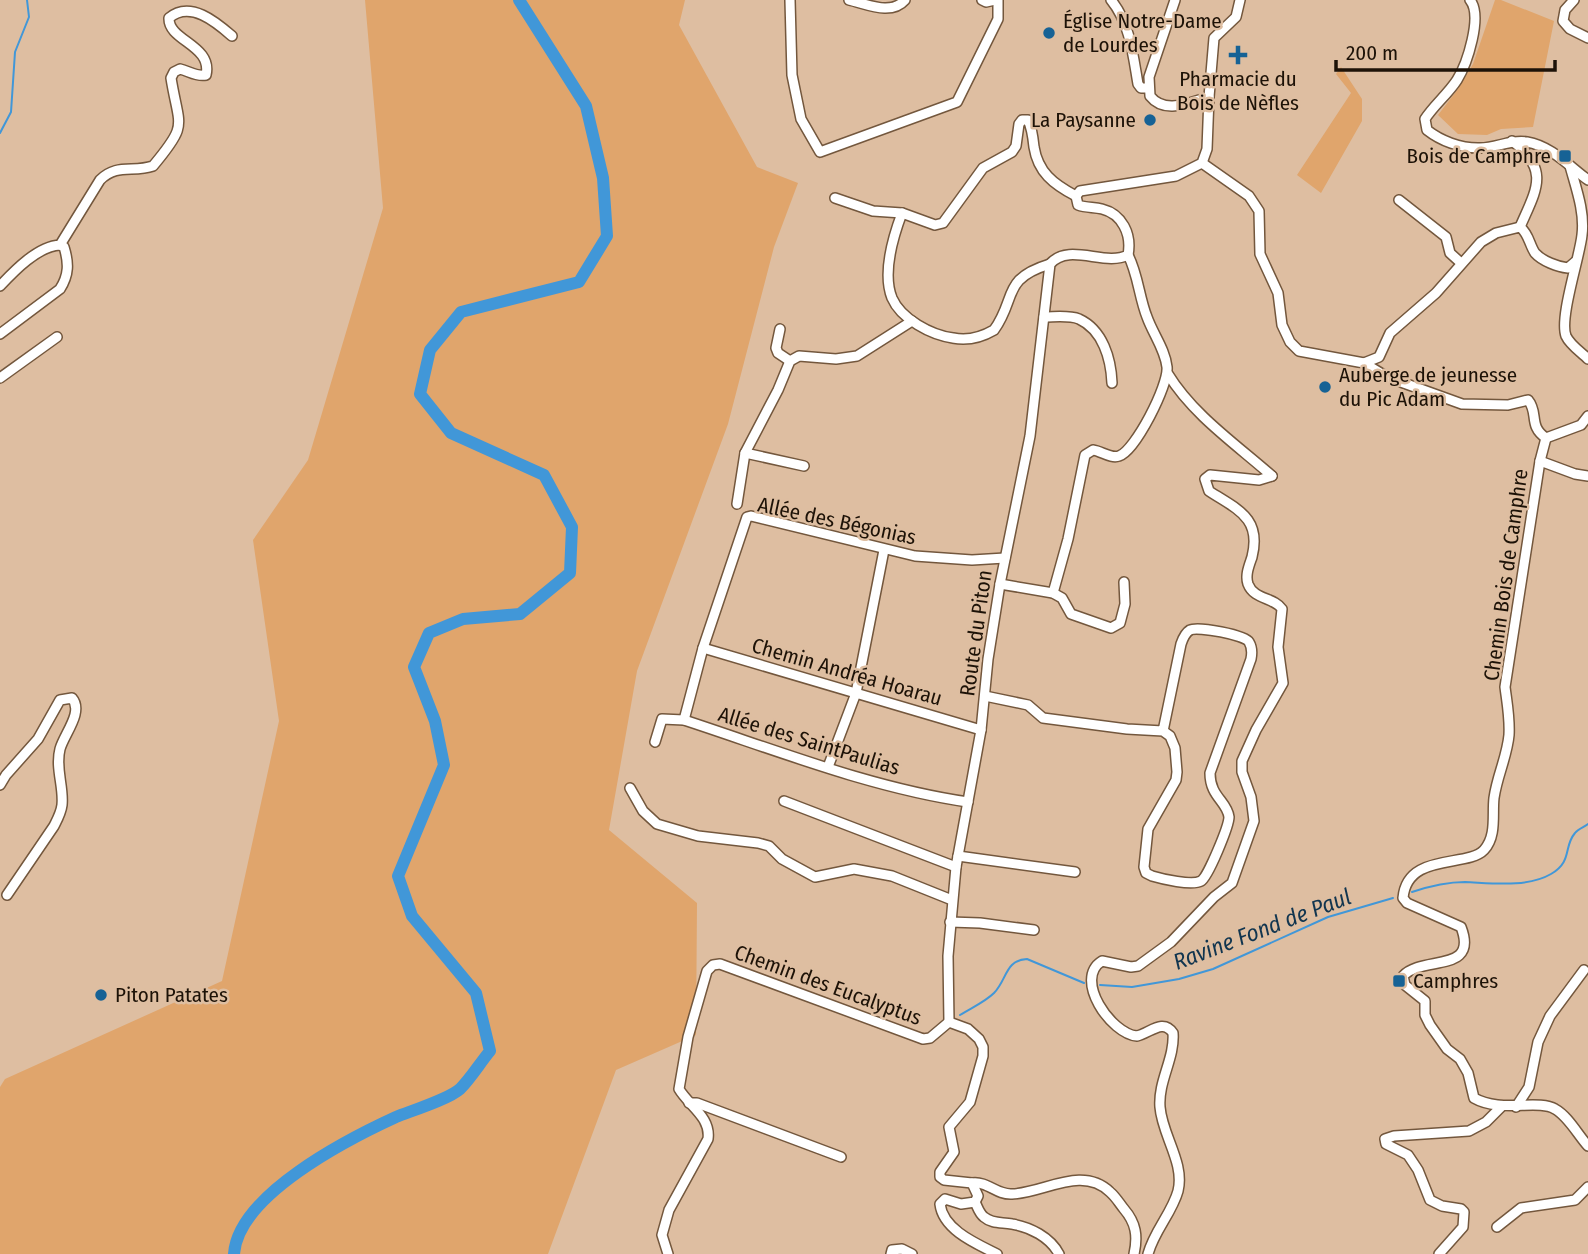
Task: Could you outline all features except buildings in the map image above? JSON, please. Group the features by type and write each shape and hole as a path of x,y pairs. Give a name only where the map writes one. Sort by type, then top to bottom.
{"street":[{"path":"790,0 792,75 796,97 801,119 820,152 957,102 998,19 996,0 982,0"},
{"path":"849,0 888,8 897,8 905,0"},
{"path":"1111,0 1118,9 1129,36 1138,84 1141,88 1149,89"},
{"path":"1175,0 1156,55 1149,89 1153,100 1165,106 1209,97"},
{"path":"1076,196 1080,191 1088,189 1176,176 1202,163 1207,149 1214,38 1236,17 1240,0"},
{"path":"1574,0 1565,9 1563,21 1570,29 1588,38"},
{"path":"1475,1 1474,32 1464,65 1457,81 1429,114 1425,125 1427,130 1446,142 1479,148 1512,141 1537,144 1557,155 1588,180"},
{"path":"60,245 100,180 108,172 153,166 174,141 180,122 171,78 174,72 180,69 195,75 206,75 208,68 199,51 173,31 169,18 175,14 191,12 207,17 232,36"},
{"path":"835,198 873,211 902,214 935,225 943,223 983,168 1012,152 1016,146 1019,124 1022,120 1028,120 1036,160 1044,175 1076,196 1078,205 1099,208 1120,219 1130,239 1128,254 1147,318 1164,354 1168,374 1178,390 1193,407 1272,476 1259,480 1210,475 1205,482 1209,491 1239,509 1247,519 1254,538 1247,573 1250,588 1258,596 1278,604 1282,610 1278,648 1282,687 1256,730 1242,761 1242,772 1251,797 1254,821 1238,872 1230,886 1214,897 1171,942 1138,966 1102,961 1094,968 1092,976 1096,998 1103,1012 1120,1031 1136,1037 1162,1025 1169,1027 1174,1033 1159,1100 1164,1129 1178,1172 1178,1190 1155,1233 1148,1254"},
{"path":"1512,141 1528,156 1538,175 1537,187 1520,227"},
{"path":"1202,163 1249,196 1259,211 1260,254 1278,293 1282,325 1290,342 1299,351 1364,363 1387,377 1462,404 1508,405 1528,400 1533,408 1537,430 1546,438 1581,425 1588,416"},
{"path":"1570,166 1581,206 1583,226 1565,331 1570,342 1588,359"},
{"path":"1399,200 1446,237 1450,253 1461,263"},
{"path":"902,214 892,243 889,281 891,296 912,321 953,338 983,336 995,330 1016,282 1036,268 1050,264 1057,257 1069,255 1113,258 1128,254"},
{"path":"1520,227 1536,254 1562,268 1568,268 1575,262"},
{"path":"1364,363 1379,357 1390,333 1436,293 1481,242 1496,233 1520,227"},
{"path":"0,286 27,260 54,245 64,247 68,260 65,279 60,289 0,334"},
{"name":"Route du Piton","path":"949,1022 947,985 956,867 981,730 1000,584 1030,436 1050,264"},
{"path":"1044,317 1079,320 1098,336 1110,358 1112,383"},
{"path":"737,504 745,453 790,361 799,356 836,359 858,356 912,321"},
{"path":"780,330 775,348 790,361"},
{"path":"0,378 57,337"},
{"path":"1053,593 1086,455 1093,450 1115,457 1123,453 1140,433 1164,389 1168,374"},
{"name":"Chemin Bois de Camphre","path":"1546,438 1540,461 1505,687 1510,719 1509,734 1494,799 1492,834 1486,848 1479,854 1433,864 1418,873 1406,883 1403,898 1407,903 1461,927 1465,939 1462,954 1454,959 1408,970 1402,976 1405,985 1421,995 1425,1001 1425,1015 1430,1025 1447,1049 1460,1059 1468,1073 1474,1098 1503,1107 1551,1107 1559,1111 1588,1146"},
{"path":"745,453 804,466"},
{"path":"1540,461 1574,474 1588,476"},
{"name":"Allée des Bégonias","path":"684,720 703,648 747,517 915,556 972,560 1005,558"},
{"path":"828,767 856,693 884,550"},
{"path":"1000,584 1053,593 1062,598 1071,614 1111,628 1120,623 1125,604 1124,582"},
{"path":"985,696 1028,705 1043,718 1051,720 1163,731 1174,742 1177,772 1148,829 1143,867 1146,873 1152,876 1196,883 1205,877 1228,827 1228,814 1212,788 1210,773 1248,668 1252,653 1248,640 1199,629 1186,633 1181,644 1163,731"},
{"name":"Chemin Andréa Hoarau","path":"703,648 981,730"},
{"path":"0,785 37,739 60,700 72,698 76,712 60,749 58,762 62,804 60,814 7,895"},
{"path":"655,742 662,719 684,720"},
{"name":"Allée des SaintPaulias","path":"684,720 828,767 932,797 968,802"},
{"path":"630,788 643,811 657,824 698,836 769,846 791,864 816,877 854,869 892,876 952,900"},
{"path":"784,802 956,867"},
{"path":"958,856 1074,872"},
{"path":"950,922 1034,930"},
{"name":"Chemin des Eucalyptus","path":"668,1254 662,1235 669,1210 708,1139 709,1129 705,1120 679,1089 679,1079 688,1037 708,971 713,965 720,964 923,1039 930,1038 949,1022"},
{"path":"1516,1107 1529,1087 1538,1042 1550,1016 1584,970"},
{"path":"949,1022 974,1034 983,1047 983,1056 970,1102 949,1127 954,1152 940,1172 940,1177 944,1180 985,1184 1005,1194 1027,1192 1070,1181 1083,1180 1098,1184 1113,1194 1131,1217 1136,1237 1134,1254"},
{"path":"689,1103 696,1103 841,1157"},
{"path":"1439,1254 1462,1227 1464,1212 1430,1200 1418,1170 1408,1155 1386,1144 1385,1139 1394,1136 1469,1131 1486,1122 1503,1107"},
{"path":"972,1183 978,1196 975,1202"},
{"path":"1497,1227 1521,1208 1575,1200 1588,1187"},
{"path":"975,1202 961,1204 945,1199 940,1204 946,1217 964,1237 997,1254"},
{"path":"975,1202 987,1220 1023,1227 1038,1233 1052,1244 1059,1254"},
{"path":"891,1254 892,1250 902,1249 912,1254"}],"shaded area":[{"path":"365,0 685,0 679,25 757,167 798,183 774,247 728,424 637,671 609,830 697,903 696,1035 616,1070 548,1254 0,1254 0,1087 5,1079 222,981 279,721 253,540 308,460 383,208"},
{"path":"1495,0 1554,21 1533,127 1501,129 1487,135 1458,134 1438,115 1473,64"},
{"path":"1341,67 1362,99 1362,121 1321,193 1297,175 1351,93 1336,74"}],"waterway":[{"path":"0,133 11,112 15,52 29,17 27,0"},
{"path":"234,1254 240,1232 254,1211 274,1191 298,1172 351,1139 455,1093 490,1051 476,993 412,916 398,876 444,765 435,721 414,667 429,633 463,619 520,614 570,573 572,527 544,475 451,433 420,394 430,350 461,312 579,282 607,236 603,178 586,106 519,0"},
{"name":"Ravine Fond de Paul","path":"1412,892 1451,883 1509,884 1541,878 1558,869 1565,859 1571,838 1588,824"},
{"name":"Ravine Fond de Paul","path":"1100,985 1132,987 1179,979 1213,969 1328,917 1393,898"},
{"name":"Ravine Fond de Paul","path":"960,1015 994,993 1010,967 1020,960 1027,959 1084,983"}],"place":[{"name":"Église Notre-Dame de Lourdes","path":"1049,33"},
{"name":"Pharmacie du Bois de Nèfles","path":"1238,55"},
{"name":"La Paysanne","path":"1150,120"},
{"name":"Bois de Camphre","path":"1565,156"},
{"name":"Auberge de jeunesse du Pic Adam","path":"1325,387"},
{"name":"Camphres","path":"1399,981"},
{"name":"Piton Patates","path":"101,995"}]}
